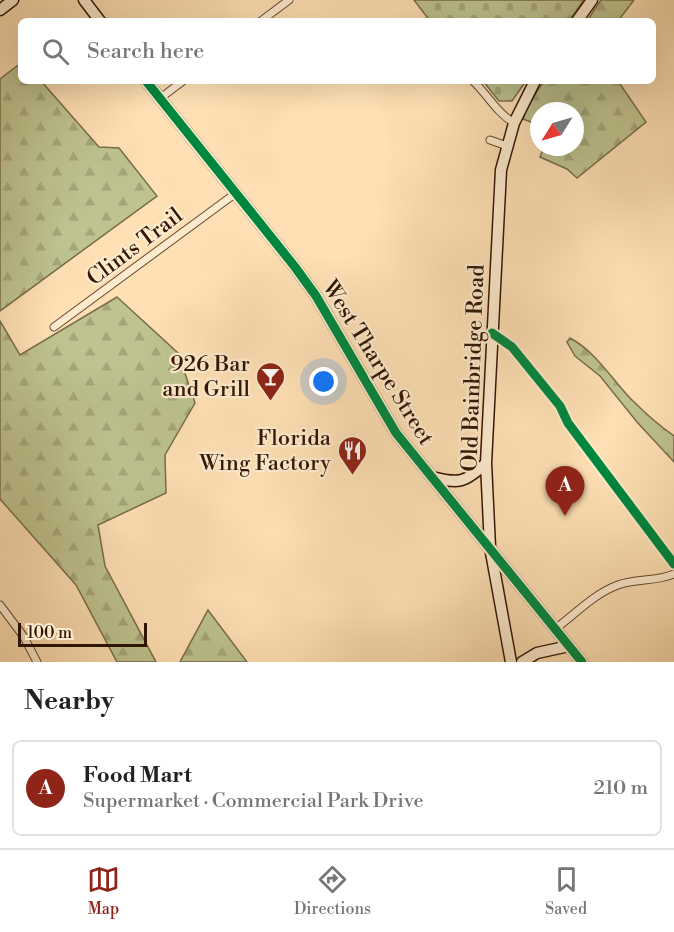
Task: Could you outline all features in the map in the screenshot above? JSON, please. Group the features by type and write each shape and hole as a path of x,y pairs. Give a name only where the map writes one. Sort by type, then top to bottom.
{"main road":[{"path":"0,10 13,0"},
{"path":"84,0 98,18"},
{"path":"580,18 592,0"},
{"name":"West Tharpe Street","path":"148,84 295,267 315,296 396,433 582,662"},
{"name":"Old Bainbridge Road","path":"511,662 490,547 486,464 501,170 514,123 534,84"},
{"path":"432,477 452,482 466,479 486,464"},
{"path":"522,662 537,653 569,646"}],"street":[{"path":"265,18 289,0"},
{"path":"159,99 179,84"},
{"path":"477,84 484,90 497,111 514,123"},
{"path":"490,140 507,146"},
{"name":"Clints Trail","path":"54,327 236,193"},
{"path":"492,333 512,347 560,406 568,423 674,564"},
{"path":"555,629 618,584 664,578 674,574"},
{"path":"0,605 24,637 38,662"}],"green space":[{"path":"414,0 584,0 571,18 428,18"},
{"path":"601,0 634,0 620,18 589,18"},
{"path":"18,65 18,84 44,84 99,147 119,148 157,196 0,311 0,79"},
{"path":"485,84 524,84 512,101 499,101"},
{"path":"542,84 620,84 646,122 577,178 567,169 540,157 584,156 584,102 530,102 530,122 523,119 529,103"},
{"path":"117,297 178,353 195,403 165,455 166,493 98,525 105,566 156,662 117,662 76,585 0,499 0,321 20,355"},
{"path":"570,338 588,350 630,398 674,436 674,462 637,422 600,376 575,356 567,342"},
{"path":"208,610 247,662 180,662"}],"cycle path":[{"path":"148,84 316,296 396,433 582,662"},
{"path":"492,333 512,347 560,406 568,423 674,564"}],"place":[{"name":"926 Bar and Grill","path":"271,402"},
{"name":"Florida Wing Factory","path":"352,476"},
{"name":"Food Mart","path":"565,516"}]}
